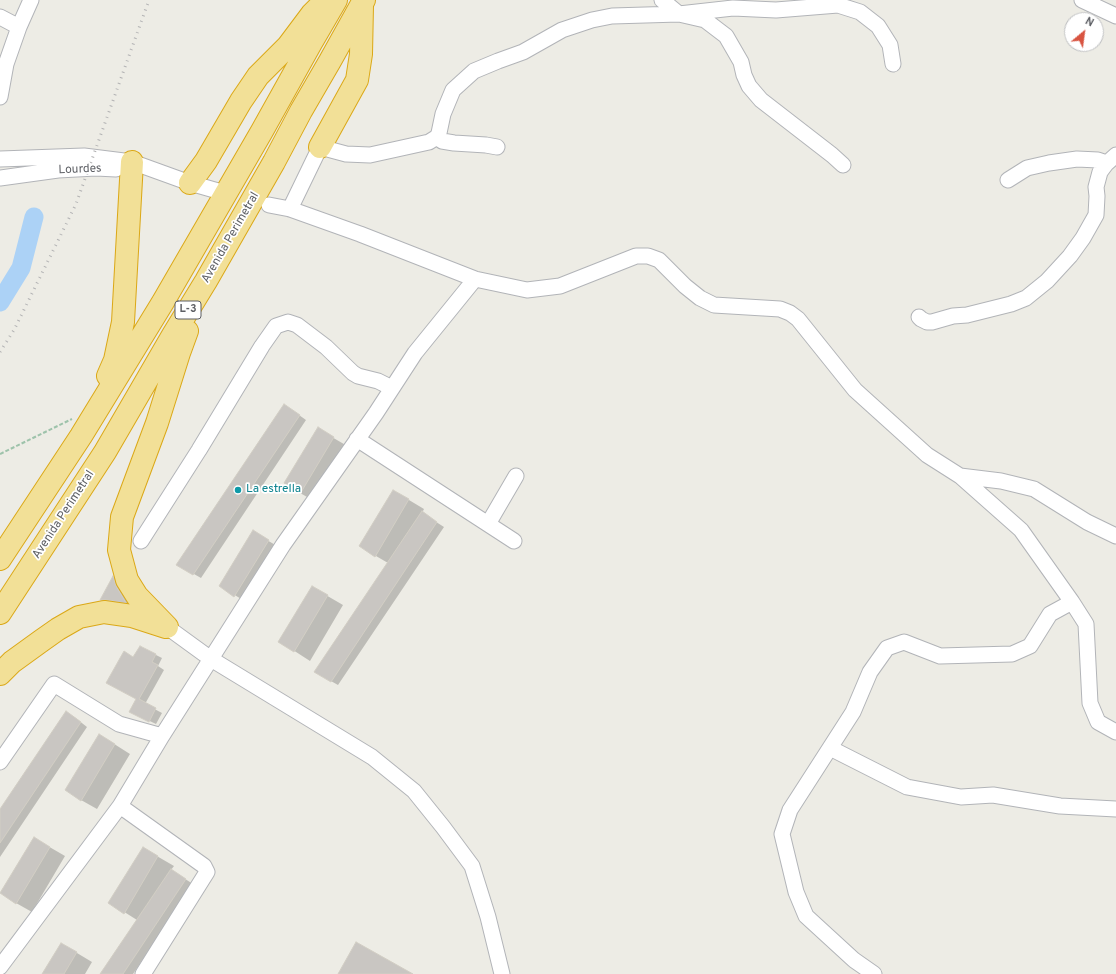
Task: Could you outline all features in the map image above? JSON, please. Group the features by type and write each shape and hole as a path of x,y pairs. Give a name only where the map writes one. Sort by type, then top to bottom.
{"highway":[{"path":"190,183 206,161 241,101 258,76 288,46 312,14 326,0"},
{"name":"L-3","path":"0,559 81,436 163,302 336,0"},
{"path":"320,147 357,80 361,54 363,1"},
{"name":"Avenida Perimetral","path":"0,613 104,452 206,282 363,1"},
{"path":"336,50 344,45 355,46 361,54"},
{"path":"81,436 115,360 123,322 131,166"},
{"path":"167,627 138,596 127,580 119,550 122,517 157,423 179,353 206,282"},
{"path":"0,674 12,662 41,641 79,617 104,612 132,616 167,627"}],"street":[{"path":"0,97 6,64 30,0"},
{"path":"662,0 679,14 705,20 726,36 741,62 749,86 761,100 843,165"},
{"path":"679,14 691,8 699,0"},
{"path":"1082,0 1116,16"},
{"path":"290,209 320,147 346,154 370,155 433,141 437,138 443,114 453,90 474,71 523,52 562,30 592,20 619,16 679,14 733,8 776,10 838,5 860,12 878,26 890,45 893,64"},
{"path":"0,17 19,27"},
{"path":"437,138 442,141 454,143 497,147"},
{"path":"0,159 84,156 161,172 190,183 218,191"},
{"path":"1008,180 1027,168 1049,163 1077,159 1112,159"},
{"path":"919,317 927,322 932,322 953,316 967,315 1012,304 1026,298 1048,281 1070,256 1083,238 1096,215 1096,187 1100,172 1112,159"},
{"name":"Lourdes","path":"0,178 58,170 131,166"},
{"path":"269,205 290,209 360,234 475,279 527,290 560,286 636,256 648,256 659,260 685,286 700,298 714,305 780,309 790,312 798,319 855,390 927,455 960,476 1021,530 1086,624 1090,703 1098,722 1116,732"},
{"path":"0,967 120,806 162,736 283,546 415,353 475,279"},
{"path":"140,541 199,450 262,346 276,326 288,322 297,325 326,347 353,373 358,376 378,381 392,388"},
{"path":"357,439 514,541"},
{"path":"488,524 516,476"},
{"path":"960,476 1001,481 1034,489 1087,522 1116,536"},
{"path":"874,974 854,960 806,916 796,892 782,834 790,810 853,712 870,672 887,648 904,642 940,656 1012,654 1030,646 1050,614 1072,602"},
{"path":"167,627 211,659 372,757 414,791 472,866 488,917 502,974"},
{"path":"0,762 54,684 119,724 162,736"},
{"path":"830,748 907,787 961,797 993,795 1060,806 1116,809"},
{"path":"120,806 204,866 207,872 143,974"}],"path":[{"path":"0,454 93,409"}],"building":[{"name":"La estrella","path":"284,404 300,415 193,575 176,565"},
{"path":"318,427 334,437 300,494 284,483"},
{"path":"393,490 409,499 375,557 359,546"},
{"path":"422,511 437,522 331,682 314,672"},
{"path":"253,530 269,540 234,597 219,586"},
{"path":"113,576 116,586 126,603 100,600"},
{"path":"312,586 328,595 294,652 278,642"},
{"path":"140,646 156,654 152,662 158,665 139,699 156,708 149,722 129,712 136,699 106,683 124,651 133,657"},
{"path":"66,711 81,722 0,843 0,809"},
{"path":"99,734 115,744 81,801 65,790"},
{"path":"34,837 50,847 16,904 0,893"},
{"path":"143,847 158,856 124,914 108,903"},
{"path":"171,869 186,879 123,974 100,974"},
{"path":"356,942 413,974 338,974"},
{"path":"61,943 77,952 64,974 42,974"}],"waterway":[{"path":"0,302 21,268 34,217"}],"railway":[{"path":"0,352 14,330 76,204 149,0"}],"place":[{"name":"La estrella","path":"238,490"}]}
